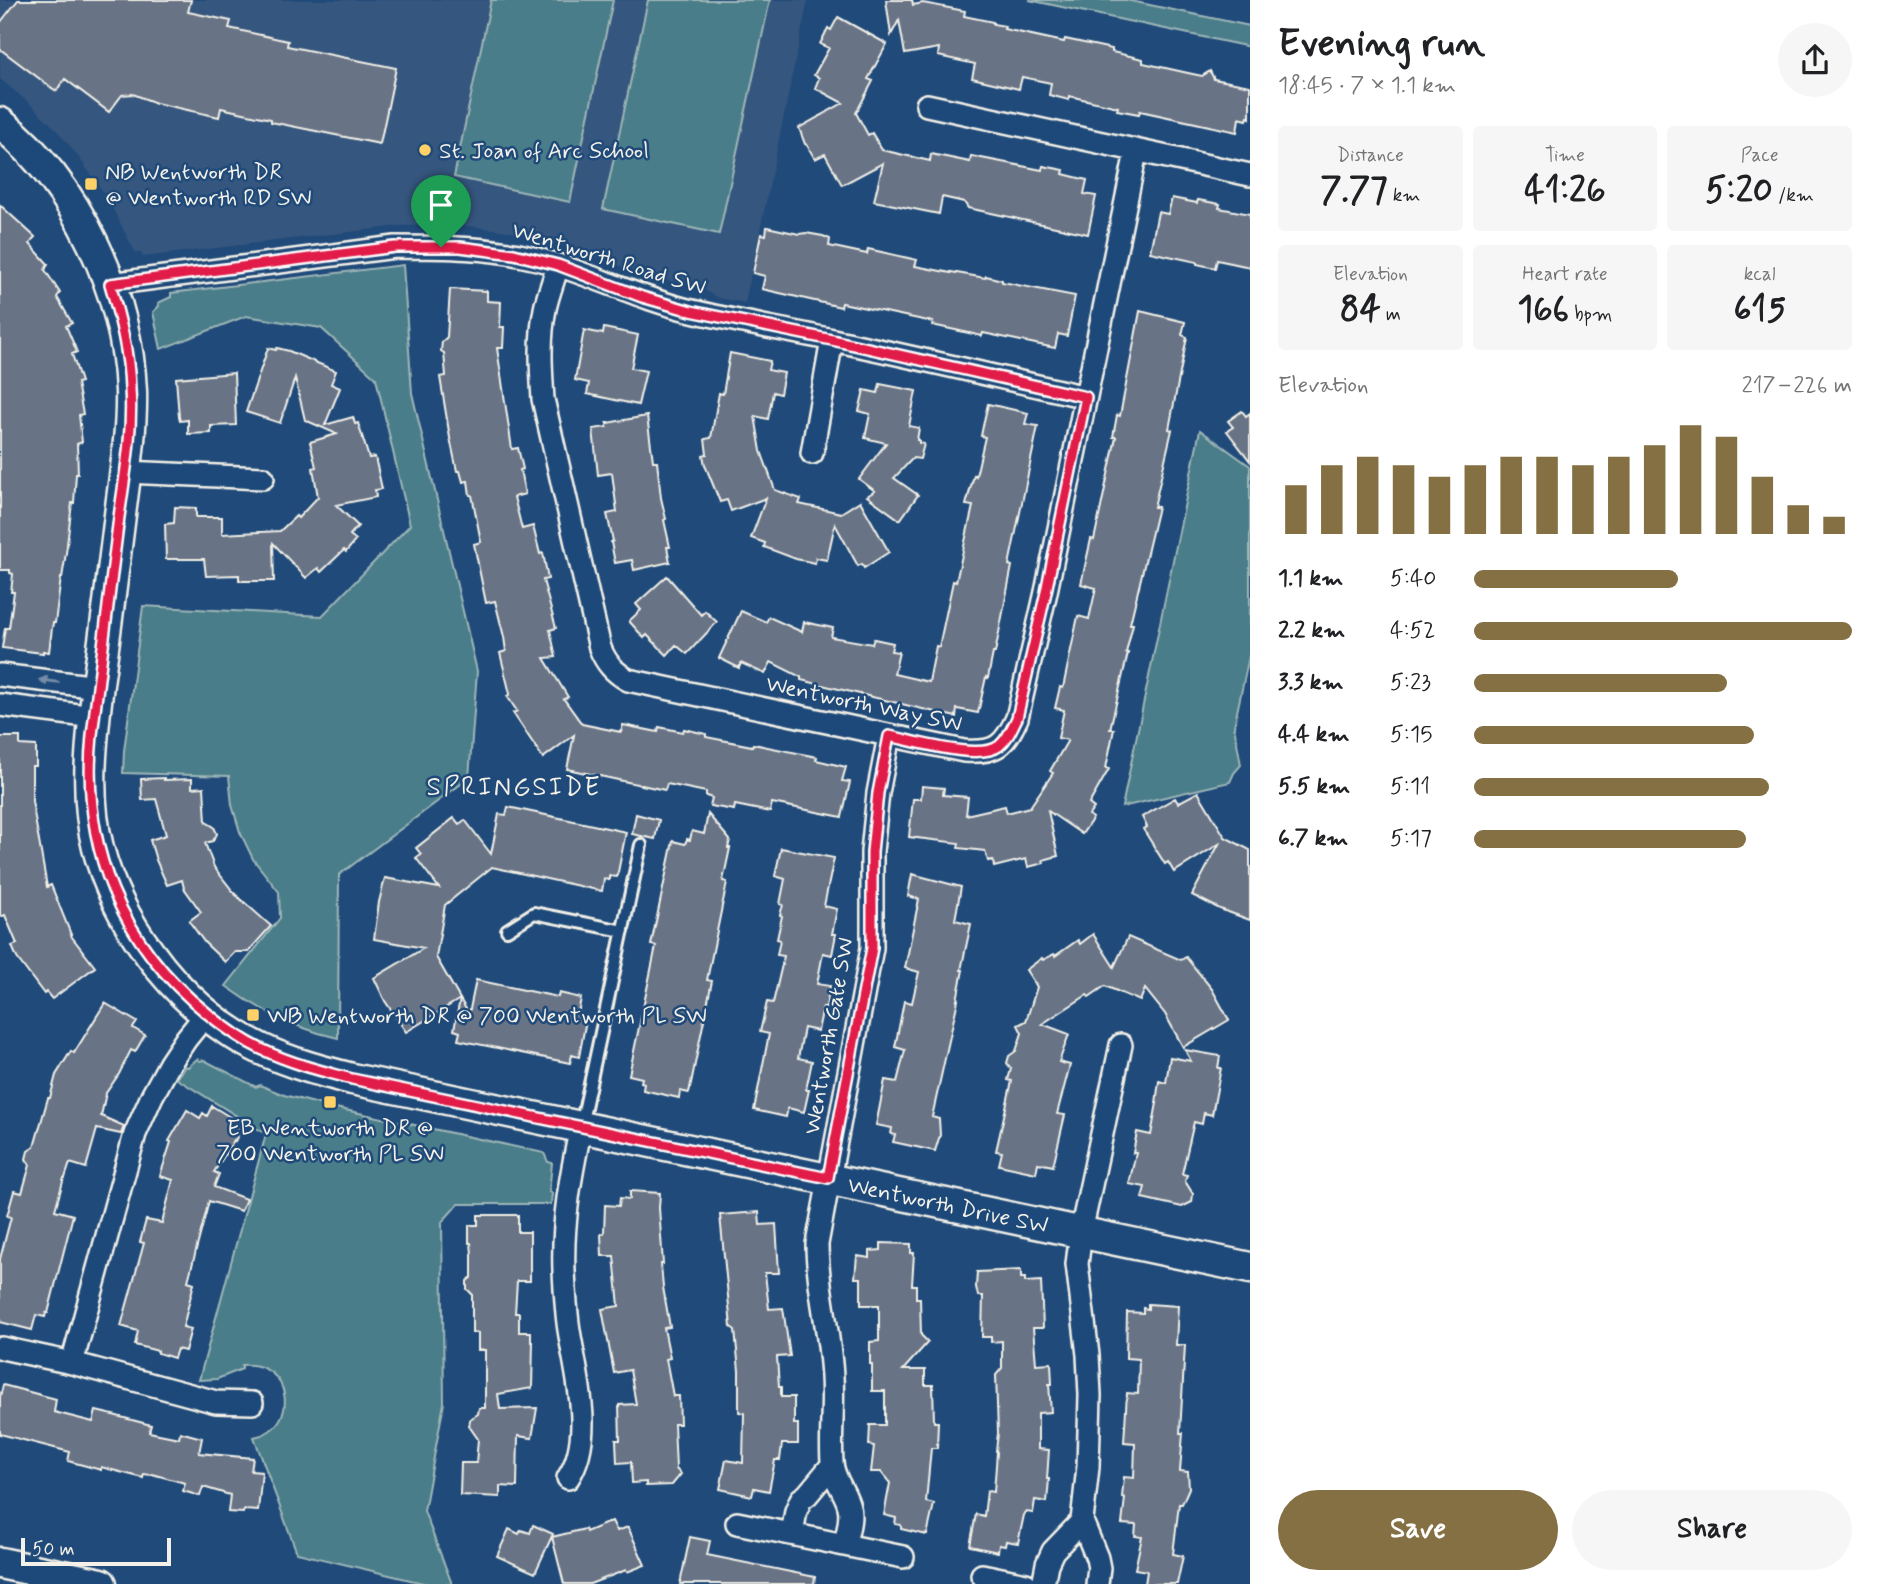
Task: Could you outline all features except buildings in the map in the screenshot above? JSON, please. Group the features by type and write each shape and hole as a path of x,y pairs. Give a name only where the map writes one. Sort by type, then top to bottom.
{"street":[{"path":"927,105 1250,176"},
{"name":"Wentworth Drive SW","path":"0,123 30,151 70,200 110,284 122,331 131,389 130,414 94,717 91,749 92,805 98,847 108,880 133,932 158,966 188,998 222,1025 259,1048 318,1070 1250,1268"},
{"name":"Wentworth Way SW","path":"558,265 545,306 542,331 540,357 544,399 600,648 605,660 618,675 628,680 889,736 981,752 997,748 1017,718 1046,592 1136,152"},
{"name":"Wentworth Road SW","path":"110,284 395,247 489,250 558,265 668,305 1086,397"},
{"path":"812,453 832,340"},
{"path":"125,472 263,478"},
{"path":"0,675 98,687"},
{"path":"0,705 94,717"},
{"name":"Wentworth Gate SW","path":"845,1544 849,1508 838,1486 832,1465 832,1377 817,1270 817,1244 872,948 872,852 878,793 889,736"},
{"path":"72,1363 135,1134 170,1063 207,1013"},
{"path":"1097,1584 1097,1558 1082,1521 1088,1467 1090,1395 1077,1264 1081,1232 1121,1045"},
{"path":"568,1478 579,1449 582,1406 569,1329 564,1244 568,1191 581,1126"},
{"path":"2,1348 72,1363 216,1402 252,1403"},
{"path":"792,1534 801,1499 832,1465"},
{"path":"1043,1584 1046,1564 1053,1551 1082,1521"},
{"path":"737,1523 903,1557"},
{"path":"0,1563 101,1584"},
{"path":"982,1575 1026,1584"}],"lane":[{"path":"581,1126 641,845"},
{"path":"507,930 534,912 623,930"}],"shaded area":[{"name":"St. Joan of Arc School","path":"0,0 808,0 745,303 719,298 700,288 643,275 553,242 508,231 459,225 399,226 143,257 141,253 135,252 106,196 77,155 54,127 0,79"}],"green space":[{"path":"491,0 613,0 570,202 454,177"},
{"path":"648,0 770,0 719,234 603,209"},
{"path":"1029,0 1126,0 1250,26 1250,47"},
{"path":"403,265 412,393 477,671 469,778 339,875 338,1038 279,1018 226,986 280,918 279,892 253,859 240,832 232,805 229,776 123,773 124,751 143,606 322,616 410,525 376,378 321,328 246,316 161,349 153,312 159,306 158,303 171,297 171,293"},
{"path":"1200,430 1250,466 1250,652 1234,726 1241,765 1230,782 1122,807"},
{"path":"197,1059 256,1087 260,1085 284,1095 322,1105 544,1153 548,1162 552,1163 549,1192 552,1193 551,1204 458,1204 442,1222 444,1403 424,1511 452,1584 427,1584 297,1553 254,1437 269,1431 279,1421 284,1409 280,1383 272,1373 259,1366 242,1365 242,1369 217,1379 199,1380 266,1134 177,1079 185,1066 188,1067"}],"place":[{"name":"St. Joan of Arc School","path":"425,150"},
{"name":"NB Wentworth DR @ Wentworth RD SW","path":"91,184"},
{"name":"WB Wentworth DR @ 700 Wentworth PL SW","path":"253,1015"},
{"name":"EB Wentworth DR @ 700 Wentworth PL SW","path":"330,1102"}],"district":[{"name":"SPRINGSIDE","path":"514,786"}],"route":[{"path":"395,247 441,247 489,250 538,259 642,297 691,311 1086,397 1046,592 1017,718 1012,729 997,748 981,752 889,736 874,822 872,948 828,1178 352,1079 289,1061 238,1036 188,998 158,966 133,932 108,880 94,827 91,749 125,472 131,389 122,331 110,284 395,247"}]}
